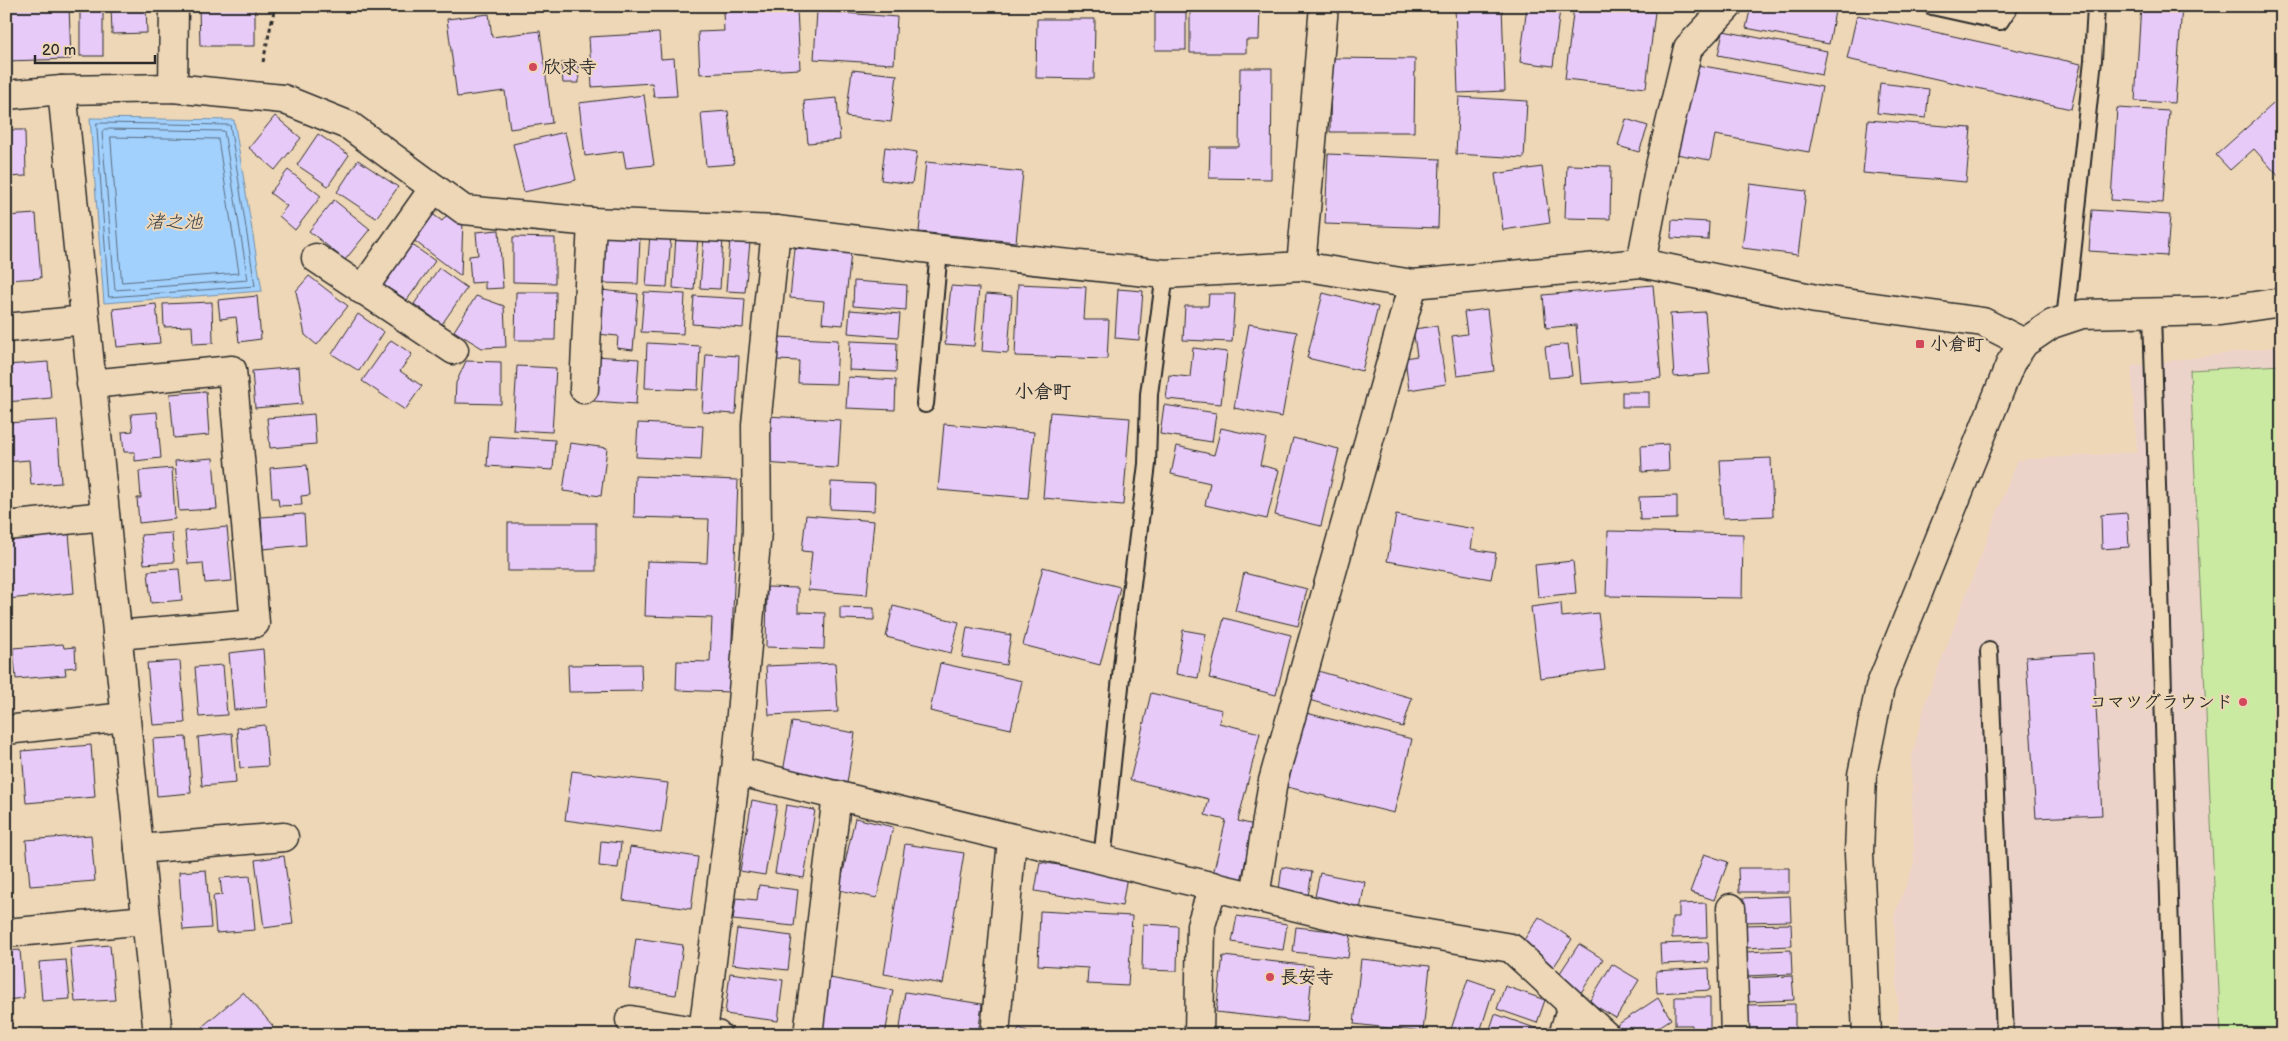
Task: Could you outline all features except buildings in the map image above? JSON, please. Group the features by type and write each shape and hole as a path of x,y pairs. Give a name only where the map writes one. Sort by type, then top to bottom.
{"street":[{"path":"173,88 174,6"},
{"path":"1301,266 1324,6"},
{"path":"1641,263 1659,170 1688,48 1728,6"},
{"path":"6,95 62,90 173,88 283,100 350,126 464,210 592,222 776,230 939,250 1165,274 1244,271 1301,266 1413,284 1641,263 1816,299 1983,322 2024,343"},
{"path":"62,90 158,1035"},
{"path":"362,290 434,188"},
{"path":"584,389 592,222"},
{"path":"630,1020 710,1034 757,531 756,425 776,230"},
{"path":"316,258 454,350"},
{"path":"1256,897 1272,781 1413,284"},
{"path":"1867,1035 1859,854 1862,775 1880,687 2011,362 2024,343 2052,324 2082,314 2220,311 2282,302"},
{"path":"6,328 85,320"},
{"path":"91,384 232,370 255,623 117,635"},
{"path":"6,526 105,516"},
{"path":"6,730 125,717"},
{"path":"736,771 1363,923 1511,948 1605,1035"},
{"path":"808,1035 837,796"},
{"path":"139,850 284,837"},
{"path":"995,1035 1012,839"},
{"path":"1199,1035 1201,925 1212,886"},
{"path":"1731,908 1735,1035"},
{"path":"6,933 146,920"},
{"path":"1563,1035 1572,1006"}],"lane":[{"path":"1932,6 2000,21 2010,6"},
{"path":"2065,320 2093,60 2096,6"},
{"path":"925,404 939,250"},
{"path":"1102,861 1124,648 1146,464 1149,394 1165,274"},
{"path":"2152,313 2173,1035"},
{"path":"1989,651 2005,1035"}],"path":[{"path":"256,96 275,6"}],"shaded area":[{"path":"2282,346 2282,1035 1899,1035 1894,916 1914,864 1911,761 1926,700 2017,460 2137,452 2131,366"}],"green space":[{"name":"コマツグラウンド","path":"2282,365 2282,1035 2221,1035 2190,370"}],"water":[{"name":"渚之池","path":"90,118 234,120 262,291 104,303"}],"place":[{"name":"欣求寺","path":"533,67"},
{"name":"小倉町","path":"1920,344"},
{"name":"コマツグラウンド","path":"2243,702"},
{"name":"長安寺","path":"1270,977"}],"district":[{"name":"小倉町","path":"1043,391"}]}
